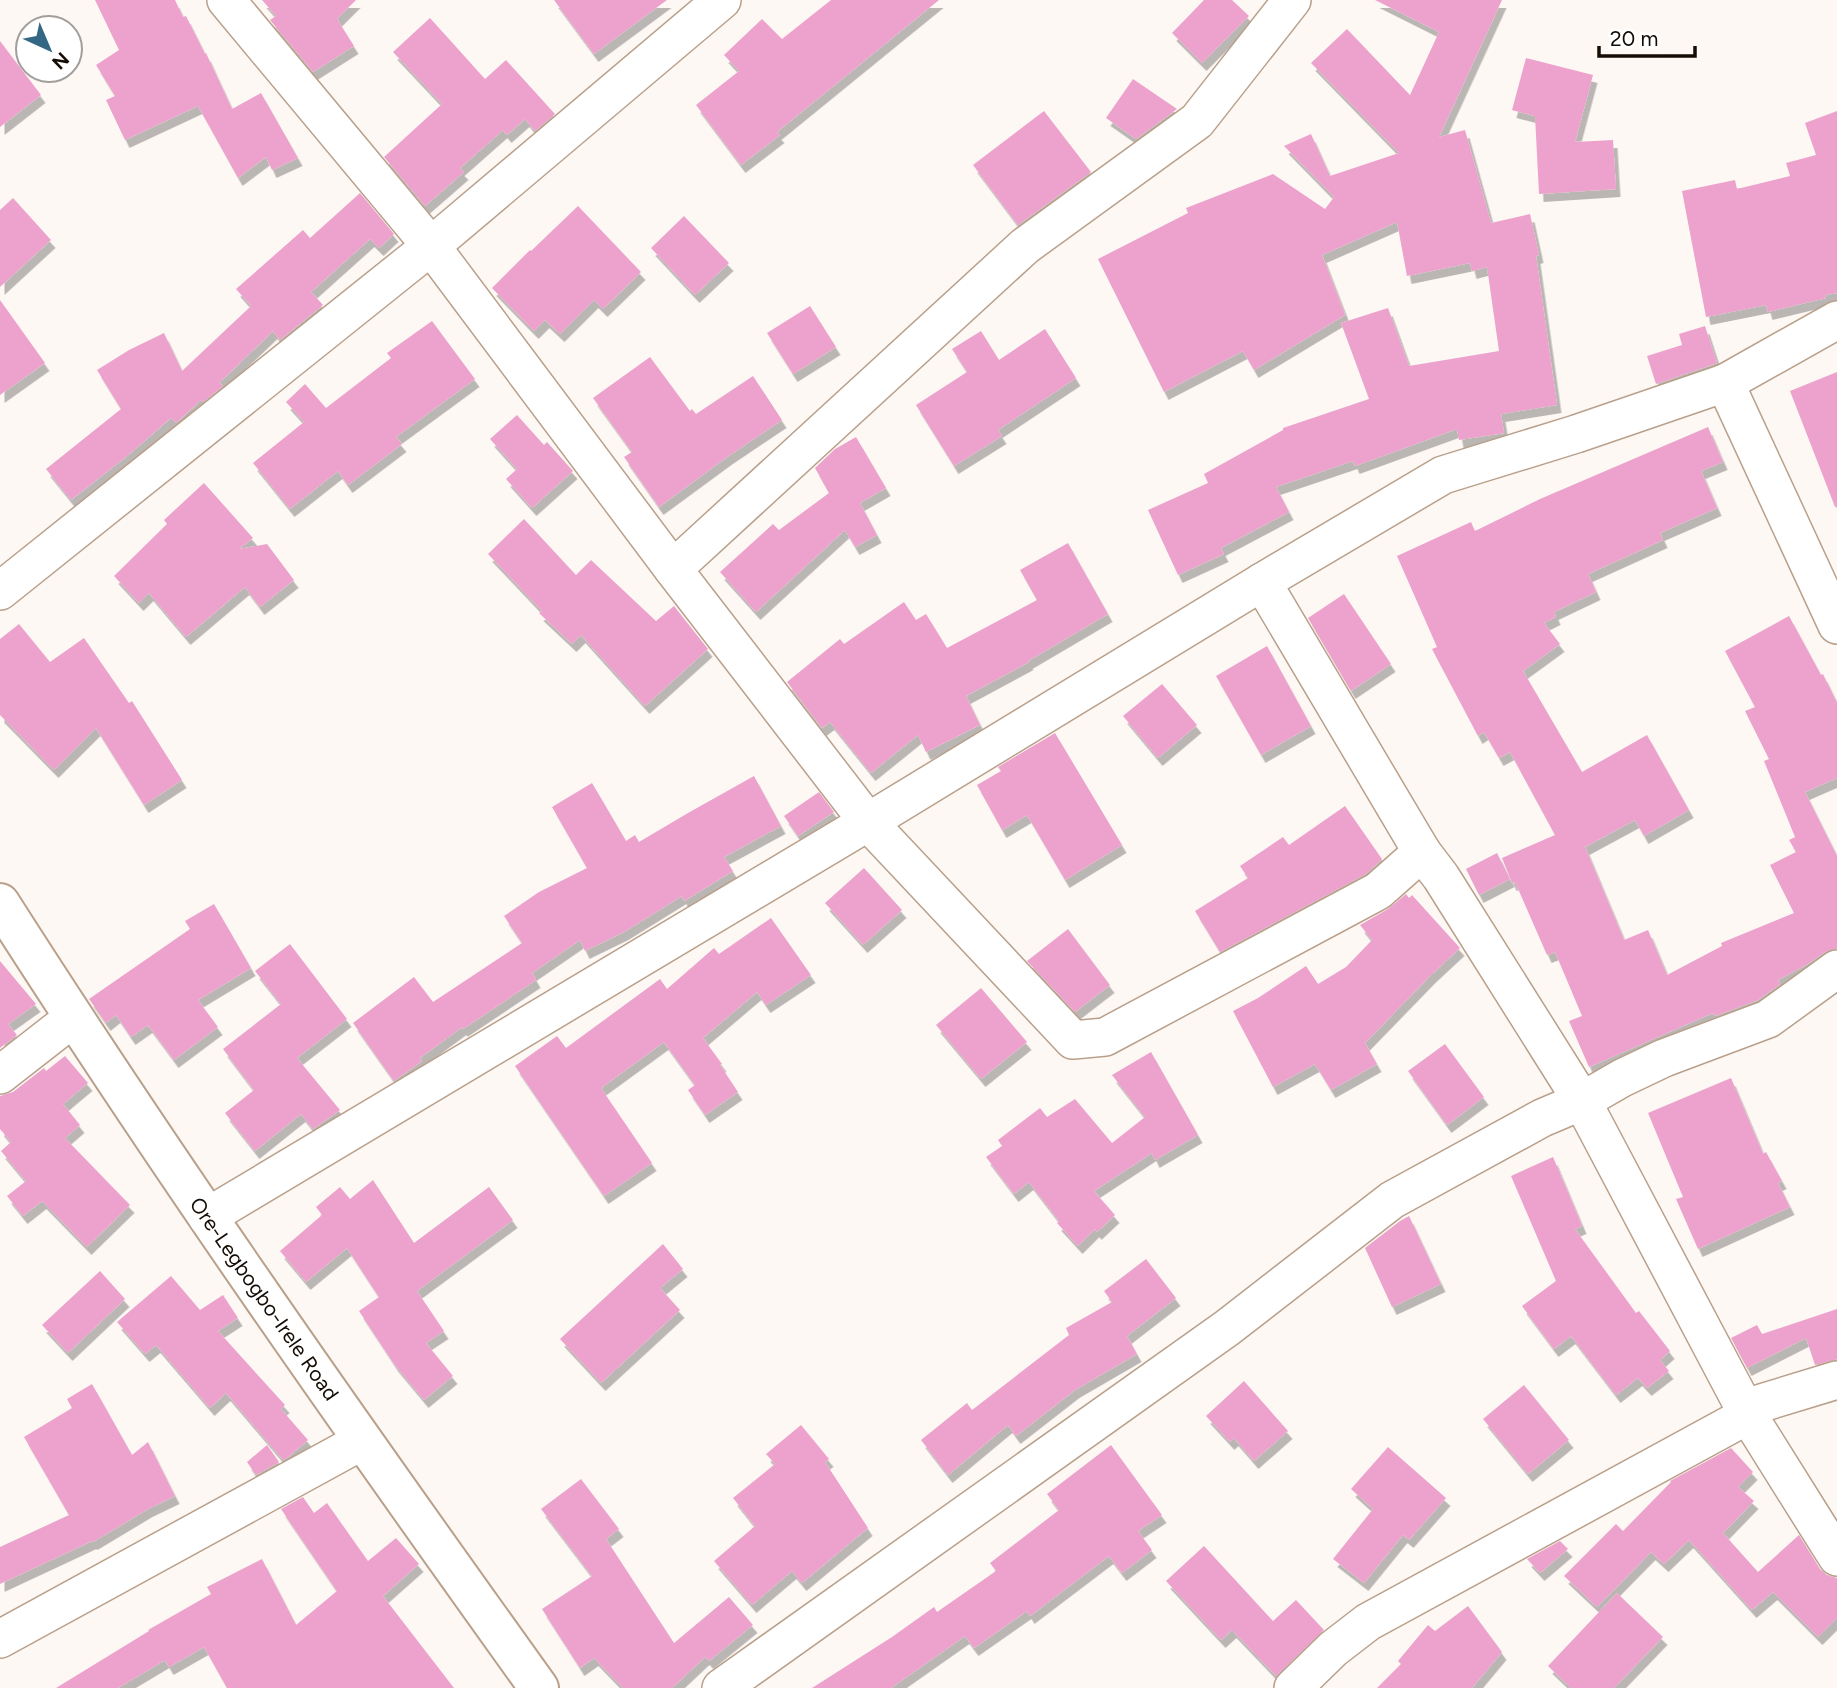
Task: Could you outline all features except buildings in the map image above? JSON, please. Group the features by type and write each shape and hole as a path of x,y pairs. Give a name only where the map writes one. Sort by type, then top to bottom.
{"main road":[{"name":"Ore-Legbogbo-Irele Road","path":"0,903 73,1018 207,1217 362,1441 539,1688"}],"street":[{"path":"226,0 431,246 673,569 868,822 1073,1040 1105,1037 1367,897 1378,891 1422,852"},
{"path":"0,590 431,246 722,0"},
{"path":"673,569 1025,246 1197,121 1292,0"},
{"path":"207,1217 1443,475 1576,434 1725,383 1837,320"},
{"path":"1725,383 1837,625"},
{"path":"1262,582 1422,852 1441,877 1582,1101 1746,1412 1837,1557"},
{"path":"721,1688 1227,1328 1392,1200 1542,1118 1582,1101 1622,1078 1664,1058 1768,1019 1837,970"},
{"path":"0,1075 73,1018"},
{"path":"1293,1688 1333,1649 1368,1622 1746,1412 1837,1380"},
{"path":"0,1639 362,1441"}]}
